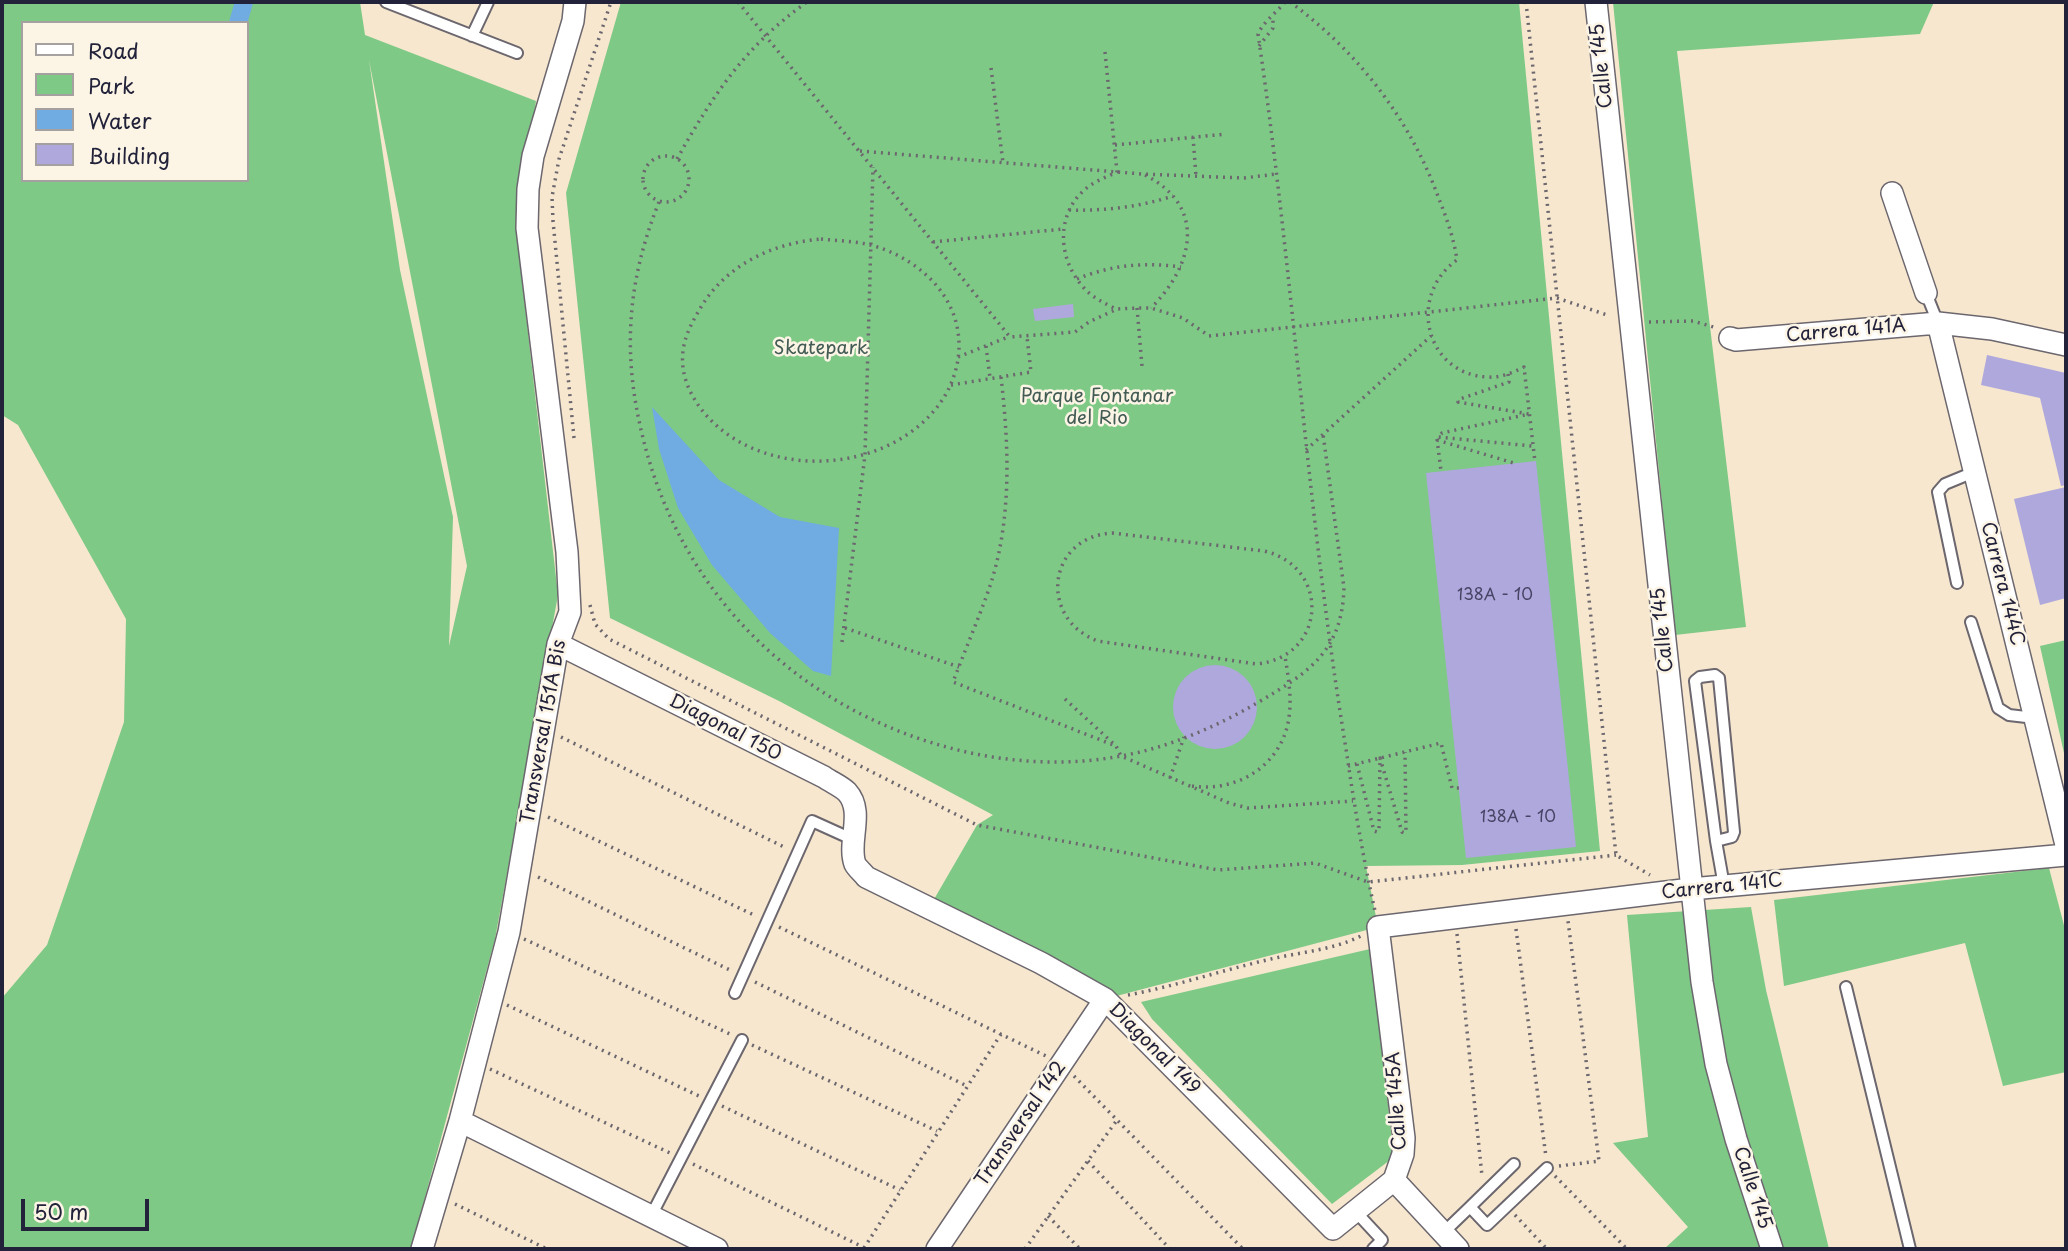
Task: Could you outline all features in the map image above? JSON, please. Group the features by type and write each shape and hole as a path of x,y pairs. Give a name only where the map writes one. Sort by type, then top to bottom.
{"street":[{"name":"Transversal 151A Bis","path":"422,1249 460,1121 509,932 558,644 570,612 567,552 527,228 533,156 573,21 575,2"},
{"name":"Calle 145","path":"1596,2 1630,323 1684,890 1716,1064 1736,1139 1772,1249"},
{"path":"1892,192 1926,293"},
{"name":"Carrera 141A","path":"1730,338 1736,340 1938,323 1992,329 2066,345"},
{"name":"Carrera 144C","path":"1938,323 2066,845"},
{"name":"Diagonal 150","path":"558,644 824,777 846,791 852,799 855,815 854,840"},
{"name":"Diagonal 149","path":"854,840 856,864 866,877 1041,963 1105,999 1333,1228 1355,1210"},
{"name":"Carrera 141C","path":"1378,927 1684,890 2066,855"},
{"name":"Calle 145A","path":"1378,927 1404,1138 1403,1154 1394,1180"},
{"name":"Transversal 142","path":"937,1249 1105,999"},
{"path":"460,1121 718,1249"},
{"path":"1355,1210 1394,1180 1458,1249"}],"lane":[{"path":"386,2 517,53"},
{"path":"472,36 488,2"},
{"path":"1926,293 1938,323"},
{"path":"1958,583 1938,492 1945,484 1974,472"},
{"path":"1971,622 1998,708 2009,715 2035,718"},
{"path":"1716,841 1732,837 1734,832 1719,678 1715,675 1700,677 1695,681 1716,841 1724,886"},
{"path":"735,993 812,821 854,840"},
{"path":"1846,987 1909,1249"},
{"path":"651,1216 742,1040"},
{"path":"1443,1233 1514,1164"},
{"path":"1470,1207 1487,1225 1547,1168"},
{"path":"1355,1210 1382,1240 1373,1249"}],"path":[{"path":"574,441 552,197 559,159 611,2"},
{"path":"738,2 1010,337"},
{"path":"677,159 717,92 743,59 789,14 807,2"},
{"path":"1105,999 1151,991 1275,958 1318,950 1355,939 1378,927 1329,648 1276,174 1259,46 1258,34 1265,22 1288,2 1332,36 1378,87 1401,119 1434,184 1457,260 1446,268 1434,285 1427,305 1428,326 1436,345 1449,362 1467,373 1488,377 1508,374 1524,367 1535,462"},
{"path":"1526,2 1616,855"},
{"path":"1259,46 1273,29 1273,16"},
{"path":"1105,52 1117,172"},
{"path":"991,68 1003,163"},
{"path":"1115,145 1226,134"},
{"path":"1193,137 1196,176"},
{"path":"858,151 1142,174 1244,178 1276,174"},
{"path":"670,156 677,159 687,170 689,177 685,192 674,201 659,202 652,198 643,186 644,170 648,163 655,159 670,156"},
{"path":"842,642 865,455 873,167"},
{"path":"1117,172 1088,187 1069,210 1064,229 1065,252 1077,279 1099,301 1117,309"},
{"path":"1142,174 1156,181 1173,196 1182,213 1187,239 1181,267 1169,289 1151,308"},
{"path":"1069,210 1129,207 1173,196"},
{"path":"659,202 645,239 633,289 630,342 635,397 647,456 668,513 698,568 719,598 751,634 797,675 857,712 893,729 944,747 1010,759 1079,761 1121,757 1184,737 1239,713 1289,683 1329,648 1341,618 1344,588 1323,434"},
{"path":"933,242 1064,229"},
{"path":"821,239 871,245 910,262 936,285 953,312 958,330 958,358 951,385 944,398 928,419 910,434 865,455 824,461 803,461 771,455 740,442 710,420 692,398 685,380 683,361 689,328 705,301 730,274 748,261 777,247 821,239"},
{"path":"1077,279 1121,266 1151,264 1181,267"},
{"path":"958,358 1010,337 1075,332 1117,309 1137,308 1151,308 1183,318 1209,336 1557,298 1630,323 1693,321 1724,331 1730,338"},
{"path":"1137,308 1142,366"},
{"path":"951,385 1031,372 1027,335"},
{"path":"1306,450 1432,335"},
{"path":"986,346 990,378"},
{"path":"1508,374 1509,382 1458,402 1529,414"},
{"path":"1001,377 1008,459 1003,523 990,584 953,682 1116,746"},
{"path":"1441,471 1438,438 1442,433 1529,414"},
{"path":"1438,438 1532,446"},
{"path":"1438,438 1517,464"},
{"path":"1103,534 1273,554 1294,565 1311,593 1312,617 1303,640 1285,656 1256,664 1090,638 1071,624 1061,608 1057,587 1060,571 1069,553 1076,546 1092,536 1103,534"},
{"path":"590,605 595,624 610,639 977,825 1218,870 1315,863 1368,882 1616,855 1684,890"},
{"path":"844,628 958,667"},
{"path":"1187,785 1204,788 1239,782 1268,762 1279,748 1289,717 1289,683 1285,656"},
{"path":"1065,699 1116,746 1121,757 1229,803 1248,808 1354,801"},
{"path":"543,729 797,853"},
{"path":"1170,778 1184,737"},
{"path":"1348,766 1441,743 1452,788 1459,788"},
{"path":"1380,758 1402,832 1405,833 1405,752"},
{"path":"1357,764 1373,830 1377,832 1380,758"},
{"path":"530,809 1062,1064 1243,1249"},
{"path":"1547,1168 1599,1161 1566,904"},
{"path":"1514,910 1547,1168 1627,1249"},
{"path":"1455,918 1484,1194"},
{"path":"509,932 937,1131"},
{"path":"492,998 900,1190"},
{"path":"863,1248 1001,1034"},
{"path":"1025,1249 1117,1120"},
{"path":"1088,1161 1170,1249"},
{"path":"438,1195 547,1249"},
{"path":"1507,1206 1547,1249"},
{"path":"1048,1216 1080,1249"}],"green space":[{"path":"2,2 360,2 365,35 536,101 516,228 558,595 495,939 411,1249 2,1249 2,998 47,945 124,722 126,619 18,425 2,415","holes":["369,60 467,566 449,646 453,517 400,270"]},
{"name":"Parque Fontanar del Rio","path":"621,2 1519,2 1600,851 1462,865 1366,866 1378,927 1105,999 929,908 977,825 993,815 779,701 610,618 566,193"},
{"path":"1613,2 1934,2 1920,34 1677,51 1746,627 1675,635"},
{"path":"2066,640 2066,762 2040,646"},
{"path":"2049,868 2066,933 2066,1072 2003,1086 1965,943 1784,986 1774,900"},
{"path":"1751,907 1766,990 1829,1249 1664,1249 1688,1227 1613,1143 1648,1137 1627,915"},
{"path":"1370,949 1394,1157 1332,1204 1152,1019 1141,1002"}],"water":[{"path":"652,407 719,480 780,517 839,528 831,676 813,671 770,633 712,565 678,508 659,449"}],"building":[{"path":"1073,304 1074,317 1035,321 1033,309"},
{"path":"1987,355 2066,373 2066,485 2061,486 2040,398 1981,385"},
{"path":"1536,461 1576,847 1466,858 1426,473"},
{"path":"2066,487 2066,598 2040,605 2014,499"},
{"path":"1215,665 1231,668 1245,677 1254,691 1257,707 1254,723 1245,737 1231,746 1215,749 1199,746 1185,737 1176,723 1173,707 1176,691 1185,677 1199,668"}],"waterway":[{"path":"239,21 244,2"}],"park label":[{"name":"Skatepark","path":"821,349"}]}
